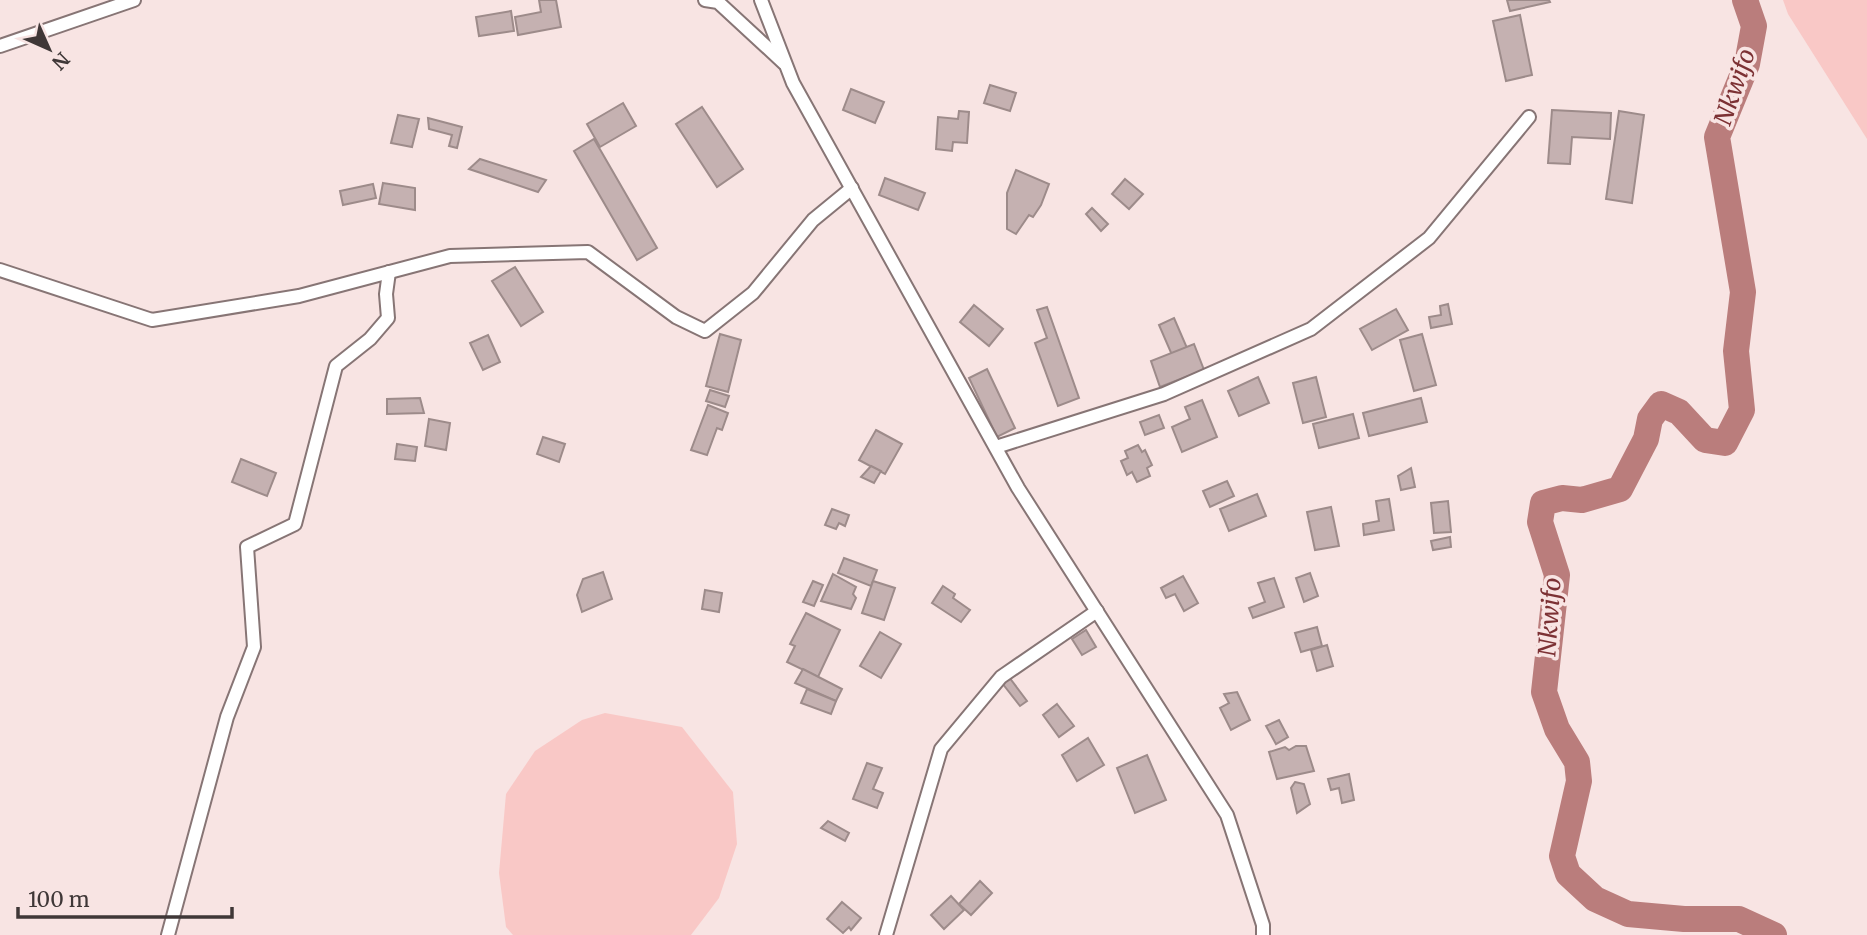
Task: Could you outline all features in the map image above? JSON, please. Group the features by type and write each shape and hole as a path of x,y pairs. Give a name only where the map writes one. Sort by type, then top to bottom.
{"street":[{"path":"0,46 134,0"},
{"path":"705,0 718,2 787,66"},
{"path":"761,0 787,66 996,447 1227,815 1263,925 1263,935"},
{"path":"996,447 1164,394 1311,329 1429,237 1529,117"},
{"path":"0,271 152,320 299,296 450,256 588,252 676,317 705,331 753,293 813,220 852,188"},
{"path":"168,935 227,717 254,647 247,547 295,524 336,366 370,339 388,318 386,294 389,272"},
{"path":"886,935 941,749 1001,677 1097,611"}],"shaded area":[{"path":"1783,0 1867,0 1867,139 1788,14"},
{"path":"605,713 682,727 733,792 737,844 719,898 691,935 513,935 506,927 499,873 506,794 535,751 582,720"}],"building":[{"path":"539,0 556,0 561,27 518,35 515,17 541,12"},
{"path":"1507,0 1549,0 1550,2 1510,11"},
{"path":"511,11 514,31 479,36 476,17"},
{"path":"1520,15 1532,75 1506,81 1493,21"},
{"path":"990,85 1016,93 1010,111 984,103"},
{"path":"851,89 884,102 875,123 843,110"},
{"path":"623,103 636,126 600,147 587,124"},
{"path":"702,107 743,169 717,187 676,124"},
{"path":"1552,110 1611,113 1610,139 1572,137 1570,164 1548,163"},
{"path":"959,111 969,112 967,143 953,142 952,151 936,149 938,117 958,119"},
{"path":"1619,111 1644,115 1632,203 1606,199"},
{"path":"398,115 419,119 412,147 391,143"},
{"path":"428,118 462,127 457,148 449,146 452,135 429,129"},
{"path":"594,139 657,248 637,260 574,151"},
{"path":"480,159 546,180 538,192 469,169"},
{"path":"1016,170 1049,184 1041,205 1033,217 1029,215 1016,234 1007,229 1007,193"},
{"path":"885,178 925,193 918,210 879,195"},
{"path":"1125,179 1143,194 1129,209 1112,194"},
{"path":"383,183 415,188 415,210 379,204"},
{"path":"373,184 376,198 343,205 340,191"},
{"path":"1092,208 1108,224 1101,231 1086,214"},
{"path":"515,267 543,312 521,326 492,281"},
{"path":"1448,304 1452,324 1431,328 1429,317 1441,315 1440,306"},
{"path":"974,305 1003,329 989,346 960,322"},
{"path":"1047,307 1079,398 1058,406 1035,343 1047,338 1037,310"},
{"path":"1396,309 1408,330 1372,350 1360,329"},
{"path":"1174,318 1187,348 1172,355 1159,325"},
{"path":"720,334 741,340 728,392 706,386"},
{"path":"1422,334 1436,385 1414,391 1400,340"},
{"path":"488,335 500,362 483,370 470,343"},
{"path":"1194,344 1204,370 1160,387 1151,361"},
{"path":"987,369 1015,428 997,437 969,378"},
{"path":"1258,377 1269,403 1239,416 1228,391"},
{"path":"1316,377 1326,417 1303,423 1293,383"},
{"path":"710,390 729,396 725,407 706,401"},
{"path":"420,398 424,413 387,414 387,399"},
{"path":"1421,398 1427,422 1369,436 1363,413"},
{"path":"1202,400 1217,437 1182,452 1172,427 1190,419 1185,407"},
{"path":"708,405 728,413 722,430 717,428 707,455 691,450"},
{"path":"1353,414 1359,438 1319,448 1313,424"},
{"path":"1159,415 1164,428 1145,435 1140,422"},
{"path":"429,419 450,423 446,450 425,446"},
{"path":"876,430 902,444 885,474 859,460"},
{"path":"543,437 565,444 559,462 537,454"},
{"path":"397,444 417,447 415,461 395,459"},
{"path":"1138,445 1142,452 1145,450 1152,465 1147,468 1150,476 1137,482 1132,472 1127,475 1121,461 1128,458 1125,451"},
{"path":"241,459 276,473 267,496 232,482"},
{"path":"871,466 881,471 874,483 861,477"},
{"path":"1411,468 1415,487 1401,490 1398,476"},
{"path":"1227,481 1234,496 1210,507 1203,491"},
{"path":"1257,494 1266,516 1229,531 1220,509"},
{"path":"1389,499 1394,530 1364,535 1363,524 1379,521 1376,501"},
{"path":"1448,501 1451,532 1434,533 1431,503"},
{"path":"1331,507 1339,546 1315,550 1307,512"},
{"path":"832,509 849,515 845,526 839,523 836,529 825,525"},
{"path":"1450,537 1451,547 1433,550 1431,541"},
{"path":"844,558 877,570 871,586 838,573"},
{"path":"603,572 612,599 582,612 577,595 583,579"},
{"path":"1310,573 1318,596 1304,602 1296,578"},
{"path":"833,574 856,587 853,594 856,598 851,609 821,601"},
{"path":"1183,576 1198,603 1184,611 1175,594 1166,598 1161,588"},
{"path":"1274,578 1284,607 1253,618 1249,608 1265,602 1258,583"},
{"path":"813,581 823,585 814,606 803,602"},
{"path":"873,581 895,588 884,620 862,613"},
{"path":"943,586 955,594 953,598 970,610 961,622 932,603"},
{"path":"705,590 722,593 719,612 702,609"},
{"path":"806,613 840,630 818,677 787,662 795,646 790,644"},
{"path":"1317,627 1322,646 1301,652 1295,633"},
{"path":"1086,630 1096,647 1082,655 1072,639"},
{"path":"880,632 901,644 881,678 860,666"},
{"path":"1327,645 1333,666 1317,671 1311,650"},
{"path":"803,669 842,689 836,701 795,683"},
{"path":"1009,677 1027,701 1020,706 1002,683"},
{"path":"807,689 836,701 831,714 801,703"},
{"path":"1237,692 1250,720 1231,730 1220,708 1229,703 1224,694"},
{"path":"1057,704 1074,726 1059,737 1043,715"},
{"path":"1279,720 1288,737 1276,744 1266,726"},
{"path":"1088,738 1104,765 1077,781 1062,755"},
{"path":"1296,746 1306,746 1314,771 1277,779 1269,752 1285,747 1289,750"},
{"path":"1147,755 1166,800 1135,813 1117,768"},
{"path":"867,763 882,768 873,789 883,793 877,808 853,799"},
{"path":"1349,774 1354,800 1342,803 1339,788 1331,790 1328,779"},
{"path":"1295,782 1304,784 1310,804 1297,813 1291,788"},
{"path":"828,821 849,833 845,841 821,828"},
{"path":"980,881 992,893 971,915 959,904"},
{"path":"951,896 964,910 944,929 931,915"},
{"path":"842,902 861,918 851,930 849,927 843,933 827,919"}],"waterway":[{"name":"Nkwifo","path":"1745,0 1754,26 1747,64 1717,137 1743,292 1736,351 1742,410 1725,443 1705,440 1679,412 1661,404 1650,419 1646,439 1620,489 1582,500 1562,498 1543,503 1540,522 1557,575 1544,692 1557,729 1577,762 1579,781 1562,856 1568,874 1595,899 1628,914 1684,919 1739,919 1774,935"}]}
